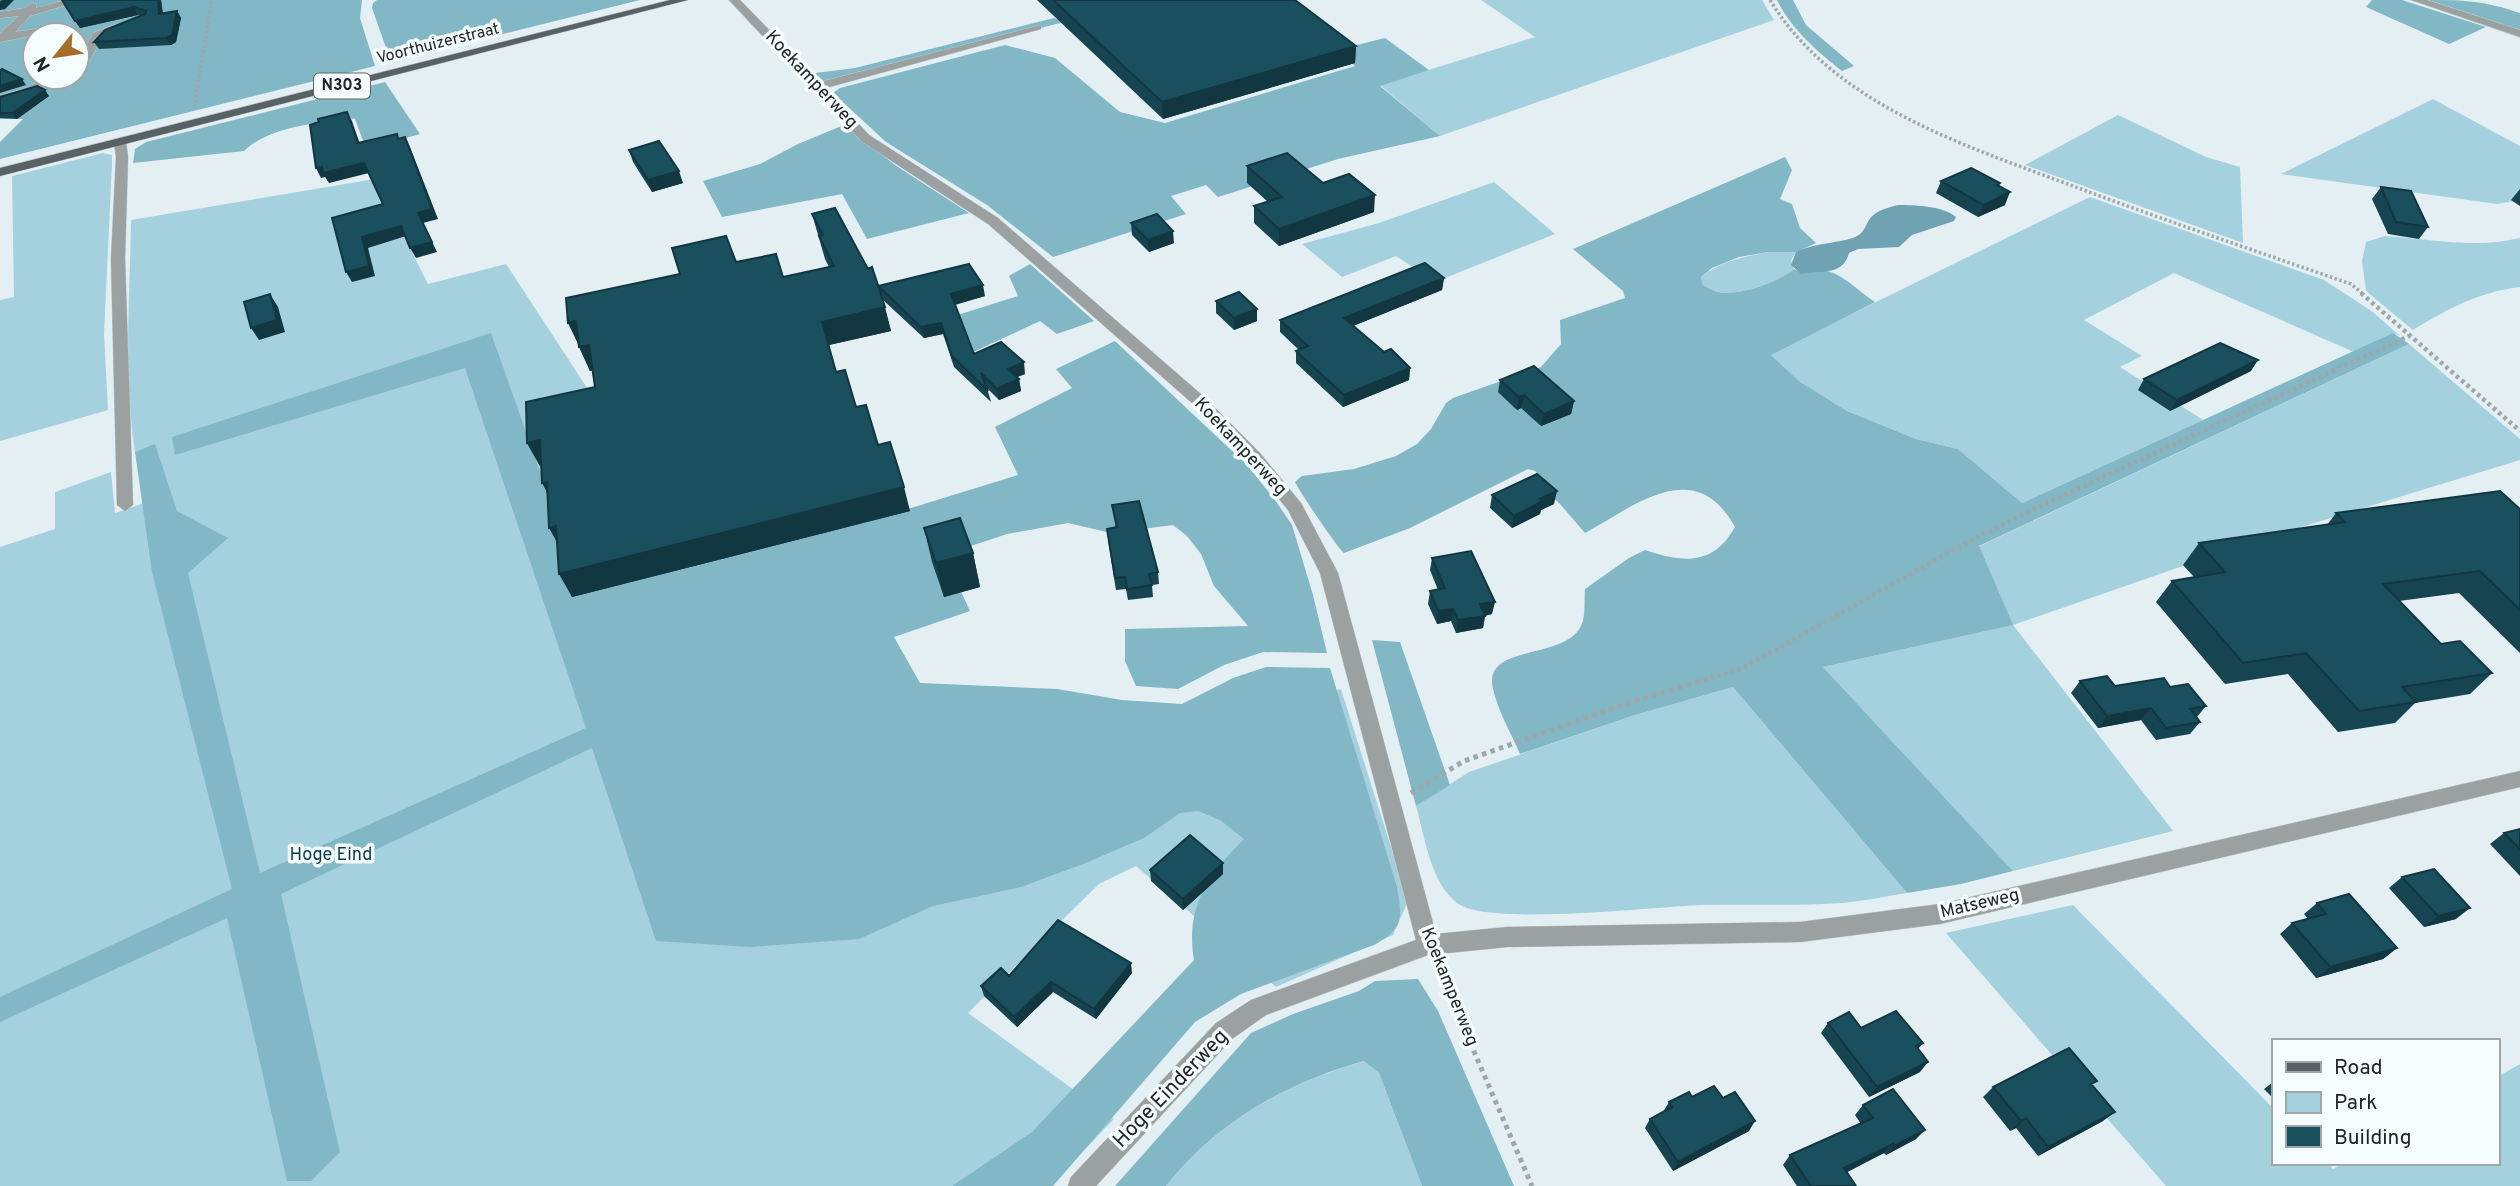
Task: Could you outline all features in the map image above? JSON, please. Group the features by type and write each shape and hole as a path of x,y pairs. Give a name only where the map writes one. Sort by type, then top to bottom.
{"main road":[{"name":"Voorthuizerstraat","path":"0,172 683,0"}],"street":[{"name":"Koekamperweg","path":"734,0 865,138 993,221 1197,399 1254,457 1295,507 1329,573 1428,945"},
{"path":"2416,0 2520,34"},
{"path":"0,15 78,1"},
{"path":"1,38 30,8"},
{"path":"91,48 97,35 128,21"},
{"path":"818,86 1037,27"},
{"path":"1,38 21,35"},
{"path":"0,99 29,91"},
{"path":"120,142 122,157 118,259 125,505"},
{"name":"Matseweg","path":"1428,945 1507,937 1800,932 1940,914 2520,779"},
{"name":"Hoge Einderweg","path":"1080,1186 1224,1031 1259,1007 1428,945"}],"path":[{"path":"192,124 191,115 212,0"},
{"path":"1770,0 1787,28 1809,51 1873,99 1909,119 1972,148 2112,201 2351,284 2520,431"},
{"path":"1390,806 1464,761 1625,704 1743,668 1957,548 2023,515 2409,336"},
{"name":"Koekamperweg","path":"1428,945 1532,1186"}],"green space":[{"path":"0,0 362,0 360,18 375,66 0,159 0,142 23,119 0,119"},
{"path":"377,0 640,0 391,62 372,8"},
{"path":"1481,0 1762,0 1774,20 1440,136 1380,85 1535,37"},
{"path":"1777,0 1793,0 1806,25 1854,66 1842,71 1824,56 1797,30"},
{"path":"2372,0 2402,0 2486,27 2449,44 2366,7"},
{"path":"2428,0 2475,2 2520,13 2520,30"},
{"path":"1054,18 1064,22 823,83 815,73 855,68"},
{"path":"1385,38 1429,70 1380,86 1440,136 1338,159 1218,197 1206,185 1171,196 1186,214 1053,257 987,205 886,142 833,93 840,88 1005,45 1055,58 1120,112 1165,123 1355,66 1337,50"},
{"path":"385,82 420,134 366,149 355,119 348,118 280,131 244,151 133,163 135,149 146,142"},
{"path":"2433,99 2520,146 2520,200 2497,204 2281,174"},
{"path":"2118,115 2206,157 2240,167 2243,243 2025,165"},
{"path":"844,125 895,165 969,213 867,239 842,194 722,217 703,181 760,164 798,144"},
{"path":"103,153 112,155 104,334 108,410 0,441 0,300 14,297 12,176"},
{"path":"1785,157 1792,170 1780,199 1792,204 1800,228 1816,243 1796,252 1768,252 1739,257 1712,268 1701,277 1703,285 1718,292 1736,292 1769,283 1794,269 1803,272 1827,271 1846,280 1875,302 1771,355 1799,381 1847,411 1916,439 1958,449 2022,503 2393,333 2409,344 1979,546 2013,625 1823,667 2013,871 1961,884 1907,893 1733,687 1632,716 1520,754 1501,714 1493,689 1493,675 1500,665 1512,658 1559,644 1572,637 1583,622 1585,589 1629,558 1645,550 1684,559 1696,558 1717,549 1735,527 1719,505 1702,494 1683,490 1664,492 1624,510 1585,533 1539,484 1543,479 1535,471 1528,469 1410,528 1344,553 1295,482 1302,476 1354,469 1396,456 1417,444 1431,429 1446,403 1453,398 1541,367 1561,344 1560,320 1625,298 1623,291 1573,249"},
{"name":"Hoge Eind","path":"375,179 428,284 506,264 701,562 967,790 1341,689 1408,901 1393,935 1276,987 1136,866 1099,884 968,1013 1114,1119 1050,1186 0,1186 0,547 55,529 55,492 111,472 115,513 153,500 156,448 155,445 135,452 131,423 128,336 131,220"},
{"path":"1494,182 1555,234 1435,282 1396,256 1342,277 1302,244 1379,223"},
{"path":"2090,197 2324,280 2373,312 2400,336 2393,333 2354,352 2174,273 2084,320 2142,356 2120,367 2203,420 2022,503 1958,449 1916,439 1847,411 1799,381 1770,354"},
{"path":"2385,236 2470,243 2520,238 2520,287 2464,302 2413,330 2366,291 2362,261 2366,242"},
{"path":"1768,252 1796,252 1791,260 1794,269 1769,283 1736,292 1718,292 1703,285 1701,277 1716,267"},
{"path":"1030,264 1094,321 1057,334 1040,321 967,355 948,318 1018,296 1009,276"},
{"path":"491,333 583,593 911,508 1018,475 995,427 1072,388 1056,369 1115,341 1247,465 1292,525 1327,653 1263,652 1224,665 1178,689 1136,686 1125,661 1125,629 1248,626 1214,586 1201,554 1187,536 1173,525 1111,533 1068,523 1007,534 944,555 970,611 894,637 920,683 1057,689 1122,700 1182,704 1233,678 1266,667 1330,668 1397,887 1400,914 1396,927 1374,945 1241,994 1195,1022 1053,1186 952,1186 1032,1132 1194,960 1193,924 1202,893 1220,866 1244,839 1220,820 1198,811 1180,813 1144,838 1083,864 1021,887 933,906 859,939 750,947 656,941 592,748 281,894 340,1152 311,1181 287,1181 227,918 0,1022 0,997 232,889 152,572 135,452 155,444 177,511 228,538 188,573 260,873 586,728 465,368 175,455 172,437"},
{"path":"2409,344 2520,439 2520,460 2246,544 2013,625 2173,831 2013,871 1823,667 2012,625 1978,547"},
{"path":"1372,640 1400,642 1450,785 1416,806"},
{"path":"1733,687 1907,893 1843,903 1705,905 1575,913 1502,914 1475,910 1457,903 1440,883 1430,858 1416,806 1469,772 1632,716"},
{"path":"2073,905 2272,1107 2272,1165 2329,1165 2333,1169 2340,1165 2499,1165 2499,1076 2520,1064 2520,1186 2166,1186 1946,933"},
{"path":"1418,979 1438,1011 1514,1186 1422,1186 1379,1073 1364,1061 1307,1081 1255,1108 1207,1143 1166,1186 1115,1186 1251,1033 1293,1014 1359,991 1375,981"},
{"path":"1365,1061 1379,1073 1422,1186 1166,1186 1208,1143 1255,1108 1308,1081"}],"shaded area":[{"path":"1898,205 1936,208 1956,217 1954,221 1912,235 1899,247 1858,249 1849,253 1842,265 1831,271 1801,274 1791,265 1796,252 1855,237 1875,214"}],"building":[{"path":"62,0 158,0 159,14 177,11 172,35 166,38 94,42 105,30 145,14 146,11 134,7 75,21"},
{"path":"1053,0 1295,0 1356,46 1162,102"},
{"path":"2,69 21,79 0,86"},
{"path":"21,91 44,91 12,113 0,113 0,97"},
{"path":"347,112 358,143 397,134 398,139 405,137 432,209 418,213 432,242 410,248 401,226 362,237 369,266 346,272 332,218 383,204 364,163 323,173 322,167 316,168 310,125 319,122 318,119"},
{"path":"659,141 679,171 648,180 629,150"},
{"path":"1287,153 1323,183 1349,174 1375,195 1279,229 1254,206 1282,197 1247,166"},
{"path":"1971,168 2000,183 1997,185 2010,192 1984,205 1941,181"},
{"path":"2381,187 2411,191 2428,227 2396,222"},
{"path":"835,208 868,269 872,267 885,307 822,322 836,372 845,370 856,407 866,405 878,445 890,442 904,487 559,574 556,526 549,528 547,482 542,483 540,440 527,443 526,402 595,387 589,345 579,347 576,321 568,323 566,298 680,274 672,248 726,236 736,262 776,254 783,277 834,266 819,236 823,235 812,214"},
{"path":"1157,214 1173,231 1148,240 1131,223"},
{"path":"1425,263 1444,278 1344,318 1384,352 1391,349 1410,368 1344,395 1296,351 1308,346 1280,320"},
{"path":"969,264 983,285 951,294 974,354 1001,342 1024,362 1008,369 1019,379 997,389 981,373 988,391 952,356 941,323 921,327 878,286"},
{"path":"1239,292 1257,309 1234,318 1216,301"},
{"path":"270,294 277,320 251,328 244,302"},
{"path":"2220,343 2258,360 2177,400 2144,379"},
{"path":"1534,366 1574,401 1544,414 1524,395 1519,397 1500,380"},
{"path":"1537,474 1557,491 1514,516 1492,495"},
{"path":"2500,491 2520,509 2520,610 2480,571 2383,584 2441,644 2460,641 2492,673 2402,687 2416,702 2359,711 2306,653 2243,663 2172,581 2225,572 2199,543 2345,522 2336,513"},
{"path":"1139,501 1158,572 1149,574 1152,585 1127,589 1125,577 1115,578 1107,529 1117,527 1112,505"},
{"path":"960,518 973,553 936,563 924,528"},
{"path":"1471,551 1495,602 1480,604 1485,616 1458,620 1453,609 1438,611 1430,591 1445,588 1432,558"},
{"path":"2107,676 2115,686 2164,678 2170,687 2188,684 2206,706 2190,709 2200,722 2166,728 2151,708 2107,716 2080,681"},
{"path":"2520,829 2520,849 2504,833"},
{"path":"1190,835 1223,863 1183,899 1150,870"},
{"path":"2434,869 2470,908 2438,916 2402,877"},
{"path":"2349,894 2397,948 2330,967 2292,923 2326,914 2317,903"},
{"path":"1058,920 1131,963 1094,1009 1051,982 1014,1017 981,986 1001,968 1009,976"},
{"path":"1896,1011 1923,1043 1916,1046 1928,1062 1877,1087 1828,1023 1849,1012 1861,1028"},
{"path":"2069,1048 2097,1081 2091,1084 2115,1112 2048,1147 2026,1118 2021,1121 1993,1087"},
{"path":"1714,1086 1723,1098 1735,1092 1755,1121 1678,1162 1650,1119 1672,1107 1669,1102 1689,1092 1692,1097"},
{"path":"1893,1089 1925,1130 1844,1168 1856,1186 1811,1186 1790,1155 1873,1118 1863,1105"}]}
